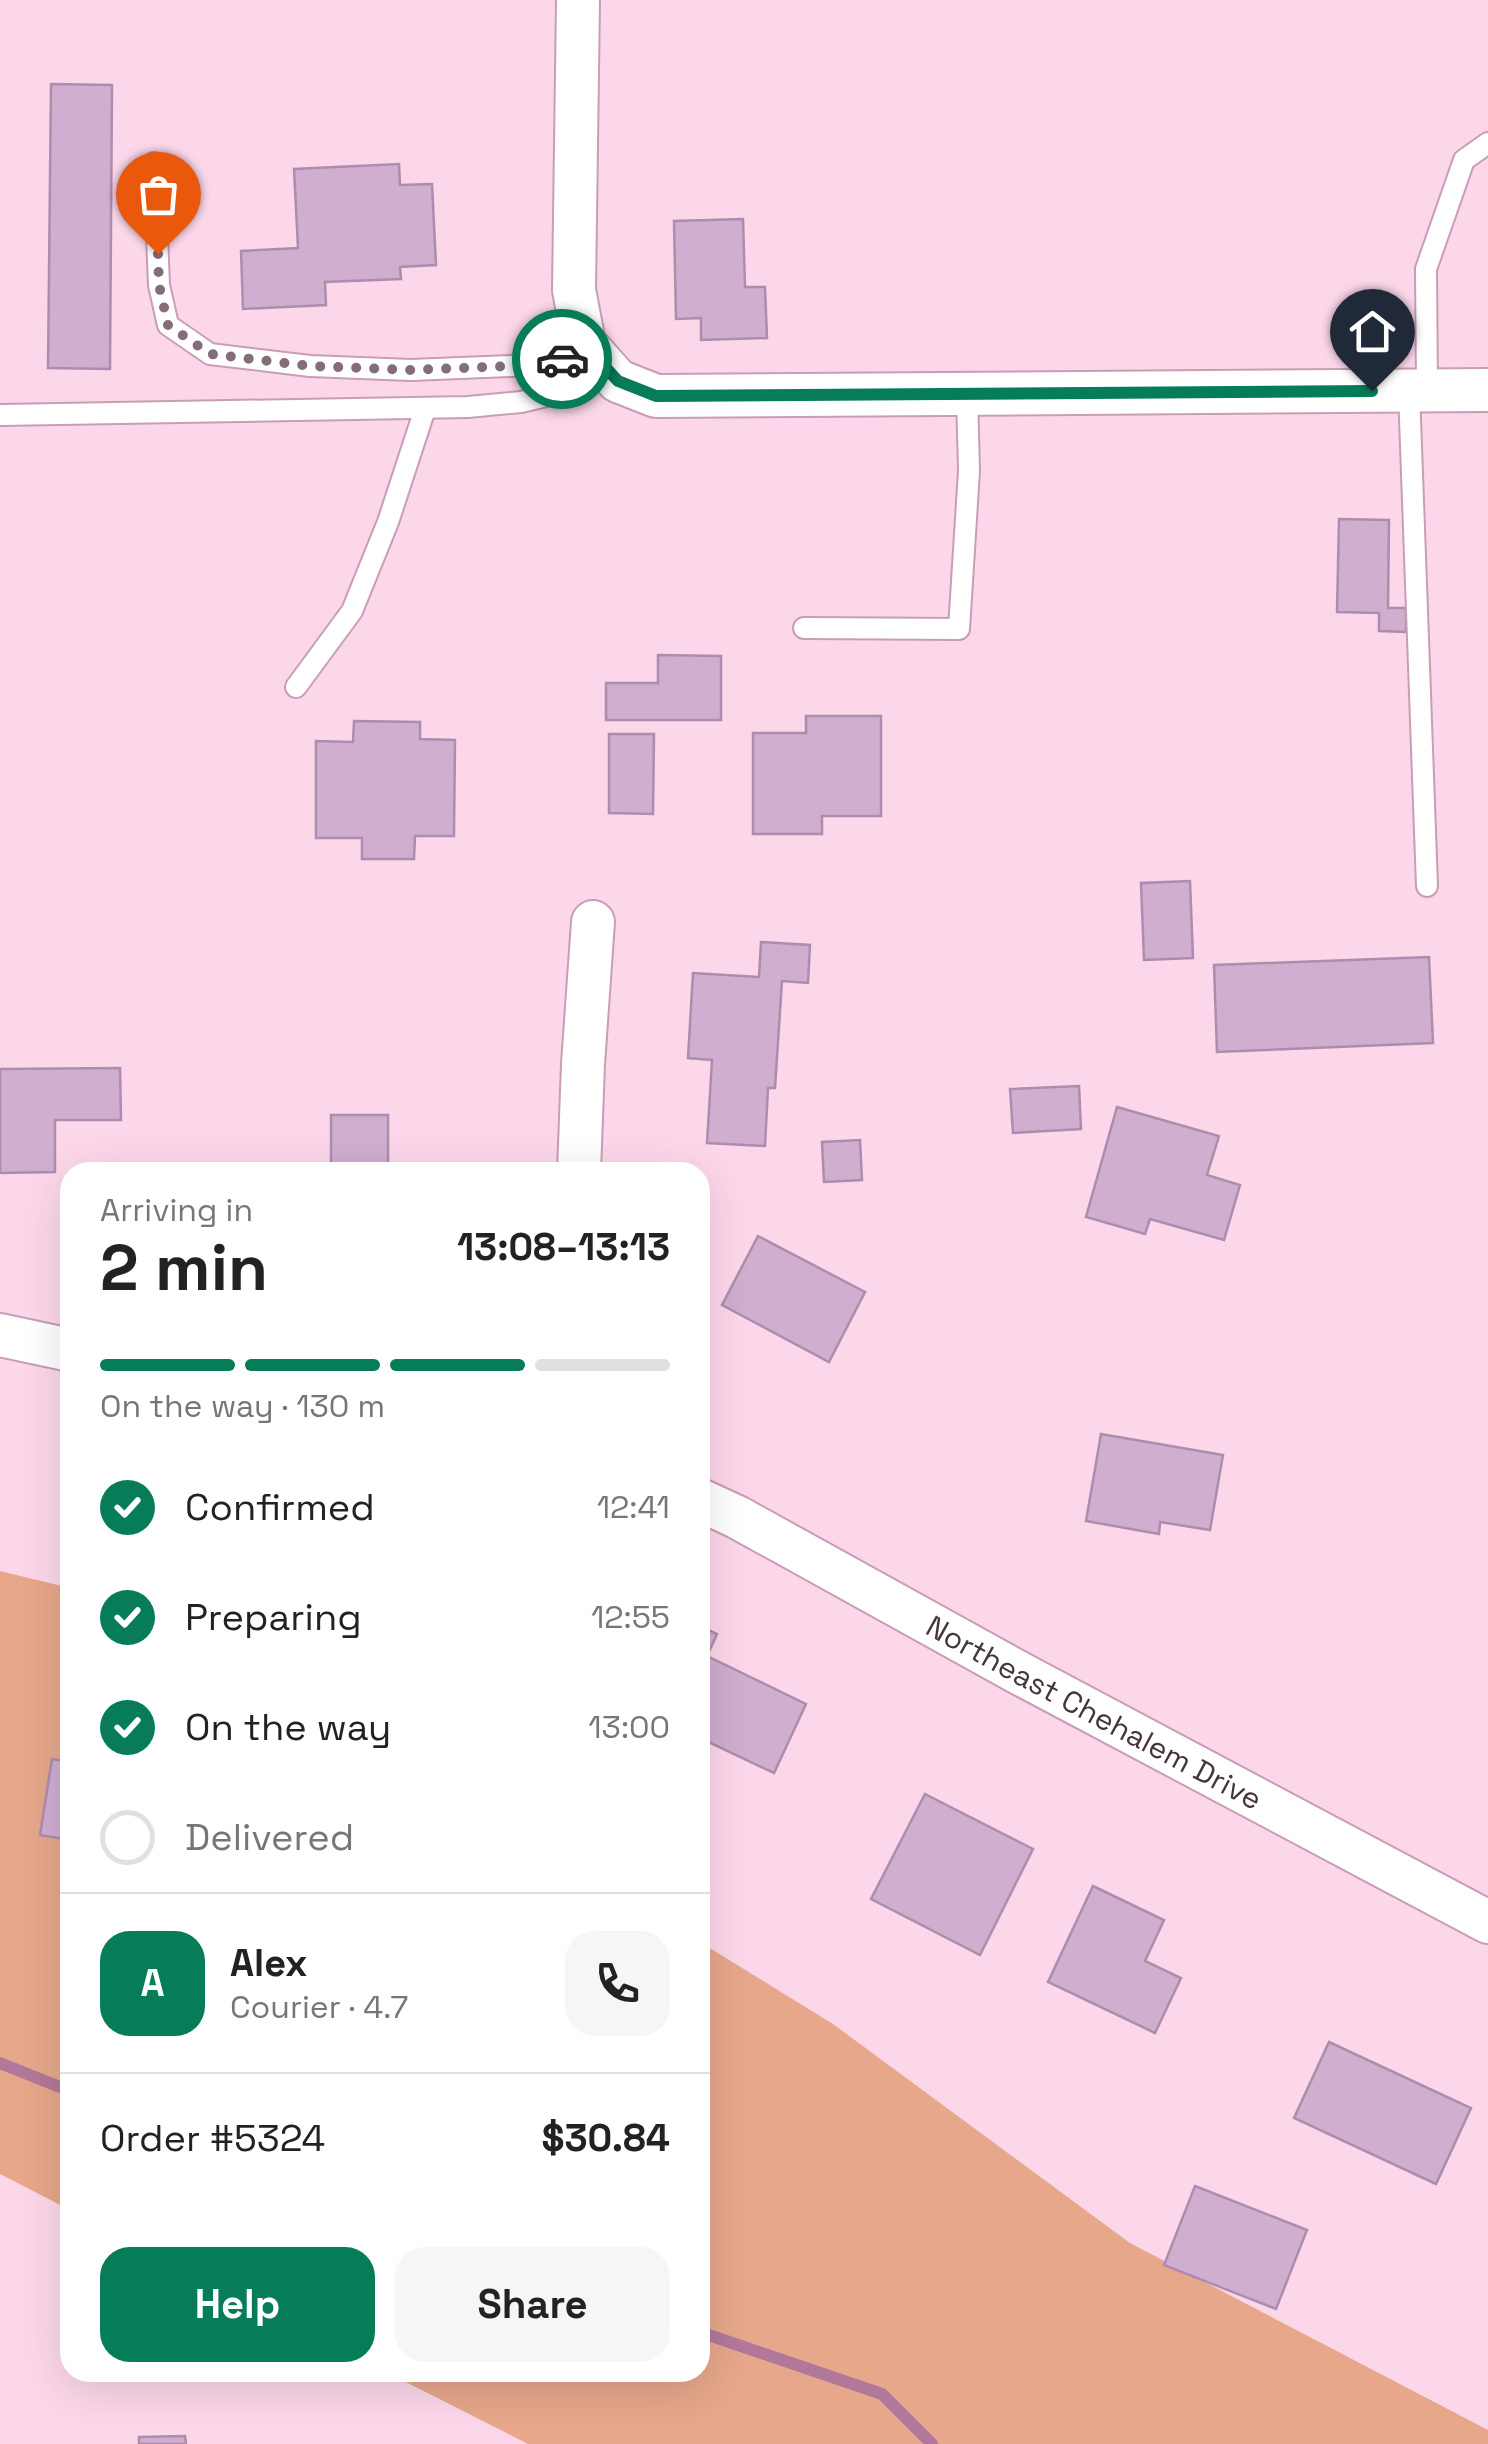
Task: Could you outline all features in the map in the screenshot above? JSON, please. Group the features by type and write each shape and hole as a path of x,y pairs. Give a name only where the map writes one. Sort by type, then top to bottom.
{"street":[{"path":"578,0 574,290 584,343 618,381 656,396 1488,390"},
{"path":"579,1162 593,922"},
{"path":"0,1335 60,1348"},
{"name":"Northeast Chehalem Drive","path":"710,1505 1488,1922"}],"lane":[{"path":"1428,886 1418,391 1426,269 1464,160 1488,143"},
{"path":"154,162 159,285 168,325 210,354 310,366 411,370 600,361"},
{"path":"0,414 425,409 521,402 567,391 600,361"},
{"path":"804,628 959,629 969,471 967,394"},
{"path":"296,687 352,611 388,522 425,409"}],"shaded area":[{"path":"0,1571 60,1586 60,2205 0,2174"},
{"path":"710,1948 833,2024 1130,2243 1488,2430 1488,2444 528,2444 406,2382 710,2382"}],"building":[{"path":"51,84 112,85 110,369 48,368"},
{"path":"399,164 400,185 432,184 436,265 400,267 401,279 325,282 326,305 243,309 241,251 298,248 294,169"},
{"path":"743,219 745,287 765,287 767,338 701,340 701,318 676,319 674,221"},
{"path":"1339,519 1389,520 1388,608 1406,608 1406,632 1379,631 1379,613 1337,612"},
{"path":"658,655 721,656 721,720 606,720 606,683 658,683"},
{"path":"806,716 881,716 881,816 822,816 822,834 753,834 753,733 806,733"},
{"path":"354,721 420,722 420,739 455,740 454,836 415,836 414,859 362,859 362,838 316,838 316,741 353,742"},
{"path":"609,734 654,734 653,814 609,813"},
{"path":"1190,881 1193,958 1144,960 1141,883"},
{"path":"761,942 810,945 808,983 782,981 775,1088 768,1088 765,1146 707,1143 712,1060 688,1058 693,973 759,977"},
{"path":"1429,957 1433,1043 1217,1052 1214,965"},
{"path":"120,1068 121,1120 55,1120 55,1172 0,1173 0,1069"},
{"path":"1079,1086 1081,1129 1013,1133 1010,1089"},
{"path":"1117,1107 1219,1136 1207,1175 1240,1185 1224,1240 1150,1219 1145,1234 1086,1217"},
{"path":"331,1115 388,1115 388,1162 331,1162"},
{"path":"860,1140 862,1180 824,1182 822,1142"},
{"path":"758,1236 865,1292 829,1362 722,1305"},
{"path":"1101,1434 1223,1455 1210,1530 1160,1522 1159,1534 1086,1521"},
{"path":"710,1631 717,1634 710,1649"},
{"path":"710,1657 806,1704 774,1773 710,1743"},
{"path":"52,1759 60,1760 60,1838 40,1835"},
{"path":"925,1794 1033,1849 980,1955 871,1899"},
{"path":"1093,1886 1164,1920 1145,1961 1181,1978 1155,2033 1048,1982"},
{"path":"1329,2042 1471,2108 1436,2184 1294,2118"},
{"path":"1195,2186 1307,2230 1276,2309 1164,2265"},
{"path":"185,2436 186,2444 139,2444 139,2437"}],"waterway":[{"path":"0,2063 60,2087"},
{"path":"710,2335 882,2394 932,2444"}],"way so far":[{"path":"158,254 159,285 168,325 210,354 310,366 411,370 511,366 562,359"}],"route":[{"path":"562,359 594,355 618,381 656,396 1372,391"}]}
